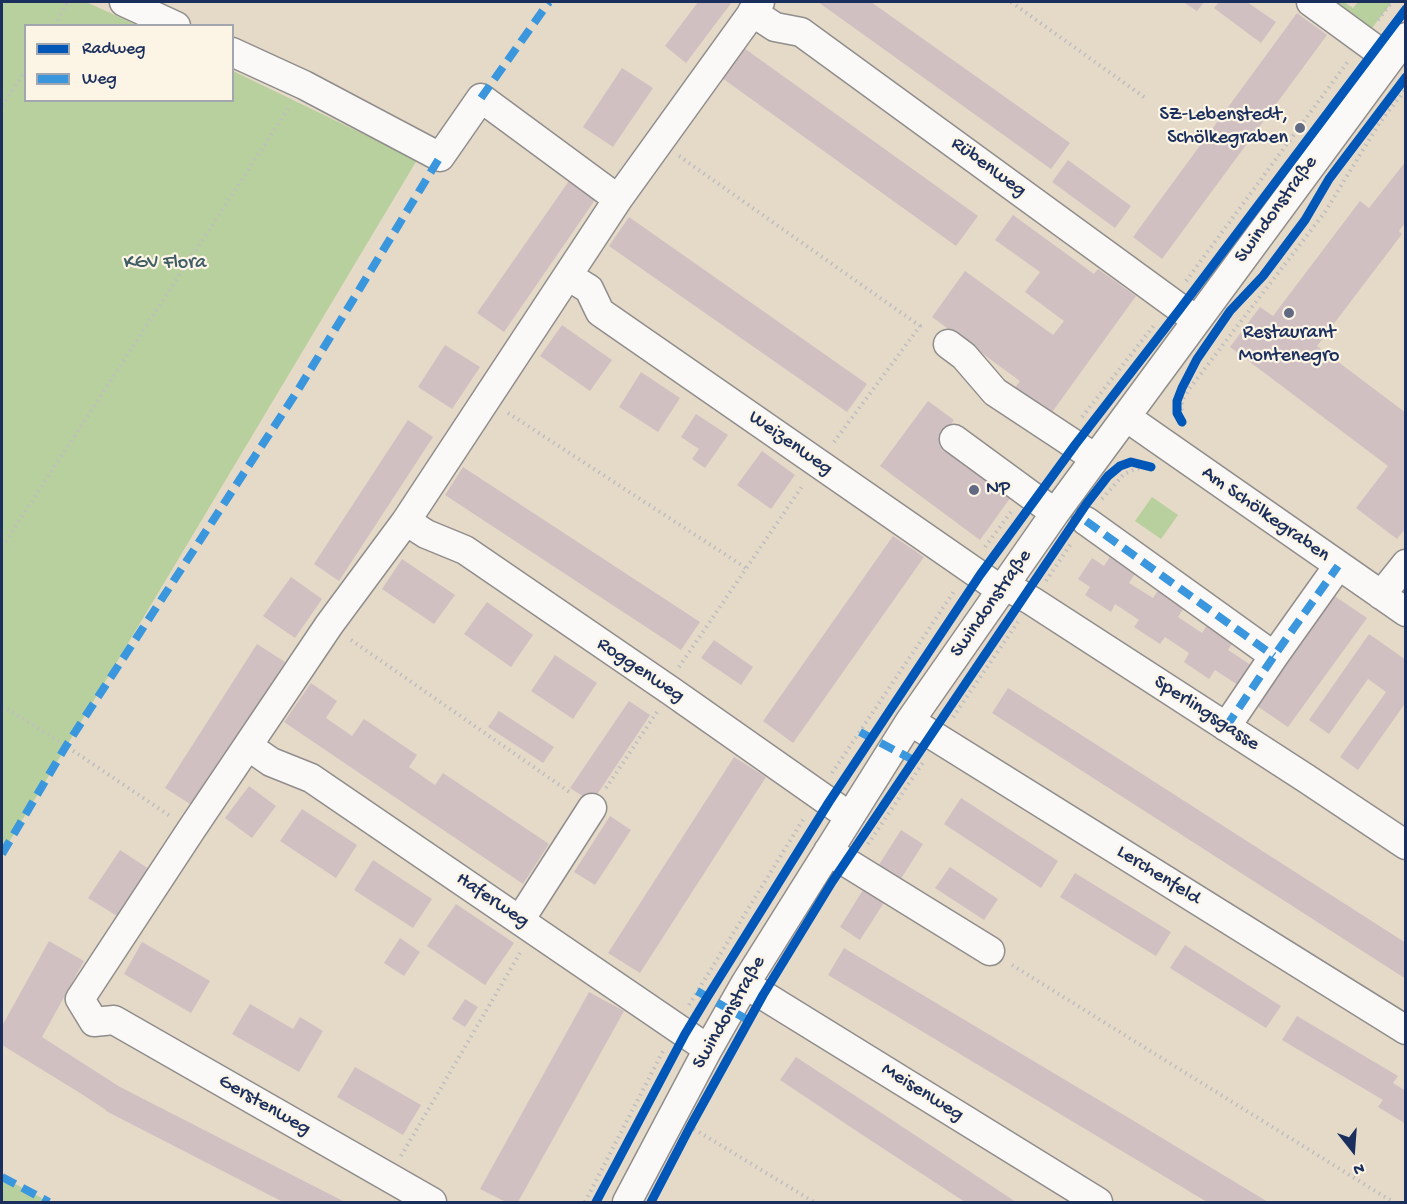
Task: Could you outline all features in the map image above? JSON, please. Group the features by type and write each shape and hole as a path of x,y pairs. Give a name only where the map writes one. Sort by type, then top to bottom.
{"street":[{"path":"124,2 172,24"},
{"path":"1311,2 1364,40 1400,58"},
{"path":"191,830 329,625 416,527 487,399 578,282 618,200 660,142 762,14"},
{"name":"Rübenweg","path":"762,14 801,32 1196,320"},
{"path":"234,53 304,85 440,157 481,98 618,200"},
{"name":"Swindonstraße","path":"627,1203 745,984 842,860 849,816 927,731 1016,593 1069,522 1103,471 1126,417 1196,320 1400,58"},
{"name":"Weizenweg","path":"578,282 600,312 969,568 1016,593"},
{"path":"948,344 964,356 996,392 1103,471"},
{"name":"Am Schölkegraben","path":"1126,417 1406,612"},
{"path":"954,439 1069,522 1274,656"},
{"name":"Roggenweg","path":"416,527 465,550 849,816"},
{"path":"1381,595 1406,564"},
{"path":"1226,727 1338,566"},
{"name":"Sperlingsgasse","path":"1016,593 1406,845"},
{"name":"Lerchenfeld","path":"927,731 1406,1030"},
{"name":"Haferweg","path":"248,746 271,762 311,778 708,1049"},
{"path":"526,925 592,808"},
{"name":"Gerstenweg","path":"191,830 80,999 94,1022 114,1020 432,1203"},
{"path":"842,860 990,951"},
{"name":"Meisenweg","path":"745,984 1098,1203"}],"path":[{"path":"57,24 67,2"},
{"path":"1011,2 1144,97"},
{"path":"1181,288 1392,2"},
{"path":"1350,151 1400,58"},
{"path":"2,106 24,73"},
{"path":"2,548 304,85"},
{"path":"1182,422 1182,401 1189,389 1319,220 1380,122 1406,89"},
{"path":"329,625 592,808 746,568 818,463 920,326 660,142"},
{"path":"1182,422 1177,413 1177,402 1192,368"},
{"path":"487,399 746,568"},
{"path":"1094,494 1103,471 1131,462 1152,467"},
{"path":"842,860 1016,593 1069,522 1124,474 1135,469 1152,467"},
{"path":"1055,550 1069,522"},
{"path":"585,1203 676,1026 818,795 969,568"},
{"path":"2,706 191,830"},
{"path":"389,1178 526,925"},
{"path":"990,951 1393,1203"},
{"path":"685,1136 693,1129 698,1119"},
{"path":"693,1129 814,1203"}],"green space":[{"name":"KGV Flora","path":"2,2 86,2 135,24 24,24 24,102 234,102 234,71 417,160 2,854"},
{"path":"1337,2 1344,2 1353,8 1358,2 1392,2 1372,28"},
{"path":"1152,497 1178,515 1161,539 1135,521"},
{"path":"2,1177 49,1202 2,1202"}],"building":[{"path":"698,2 732,2 686,63 665,46"},
{"path":"818,2 871,2 1070,143 1051,169"},
{"path":"1183,2 1204,2 1197,11"},
{"path":"1219,2 1247,2 1276,22 1261,43 1214,8"},
{"path":"1297,13 1327,35 1162,259 1133,237"},
{"path":"744,48 978,216 956,246 722,78"},
{"path":"622,68 653,88 613,147 583,127"},
{"path":"1068,160 1131,206 1115,228 1052,182"},
{"path":"1406,161 1406,222 1399,231 1402,234 1317,346 1406,413 1406,528 1397,539 1356,508 1388,466 1230,347 1260,307 1273,316 1360,201 1369,208"},
{"path":"571,178 597,197 504,332 477,313"},
{"path":"1013,215 1094,274 1098,269 1136,296 1050,415 1014,389 1020,381 932,317 965,271 1053,335 1064,321 1025,292 1040,272 995,240"},
{"path":"629,217 867,384 847,412 609,246"},
{"path":"562,325 612,360 590,391 540,356"},
{"path":"445,345 480,367 452,409 418,387"},
{"path":"641,372 680,398 658,432 619,407"},
{"path":"928,401 954,420 940,440 1013,494 980,540 880,466"},
{"path":"696,414 728,435 705,468 692,459 699,449 681,437"},
{"path":"408,420 433,437 339,581 314,564"},
{"path":"762,451 795,475 771,509 737,485"},
{"path":"463,467 700,622 681,650 445,495"},
{"path":"893,536 924,557 793,743 763,721"},
{"path":"1115,549 1140,566 1129,583 1153,598 1164,582 1190,598 1178,617 1202,633 1213,616 1239,633 1228,650 1254,667 1241,687 1215,670 1209,679 1184,662 1189,653 1165,637 1160,644 1134,627 1139,620 1115,604 1111,612 1085,595 1090,587 1078,579 1092,558 1104,566"},
{"path":"402,559 455,595 434,624 382,589"},
{"path":"291,577 322,599 295,638 263,616"},
{"path":"1333,595 1367,618 1288,727 1257,706"},
{"path":"487,602 533,635 511,667 464,634"},
{"path":"1369,634 1406,660 1406,705 1358,770 1340,757 1386,692 1368,679 1329,734 1309,720"},
{"path":"714,640 753,667 741,685 701,658"},
{"path":"257,644 285,662 193,806 165,788"},
{"path":"555,655 597,683 573,719 531,691"},
{"path":"311,683 337,701 326,718 352,736 364,719 417,755 409,767 435,785 443,773 549,844 523,884 284,722"},
{"path":"1008,688 1406,943 1406,979 992,713"},
{"path":"629,701 650,715 592,802 570,788"},
{"path":"499,711 554,747 543,763 488,727"},
{"path":"734,757 766,777 640,973 608,953"},
{"path":"249,786 276,806 252,838 225,818"},
{"path":"961,798 1058,861 1041,888 944,824"},
{"path":"302,809 357,845 336,878 280,841"},
{"path":"610,816 631,830 595,885 574,872"},
{"path":"901,830 923,844 897,885 875,871"},
{"path":"120,850 149,869 117,916 88,898"},
{"path":"373,860 432,899 413,928 354,890"},
{"path":"950,867 998,899 984,920 935,888"},
{"path":"1075,873 1171,932 1156,956 1060,897"},
{"path":"866,885 887,898 860,940 840,927"},
{"path":"456,904 514,943 485,985 427,946"},
{"path":"400,938 420,952 404,976 384,963"},
{"path":"49,941 84,961 42,1037 120,1087 345,1202 283,1202 106,1111 2,1045 2,1026"},
{"path":"142,942 210,981 191,1013 124,974"},
{"path":"1185,945 1281,1006 1266,1028 1170,968"},
{"path":"844,948 1268,1202 1207,1202 828,975"},
{"path":"589,992 624,1011 518,1202 506,1202 480,1189"},
{"path":"465,999 478,1007 465,1027 452,1019"},
{"path":"250,1004 293,1029 300,1017 323,1031 299,1072 232,1034"},
{"path":"1297,1016 1398,1076 1393,1083 1406,1091 1406,1124 1378,1107 1383,1100 1282,1040"},
{"path":"796,1057 1016,1202 965,1202 861,1134 780,1080"},
{"path":"355,1067 421,1105 403,1135 337,1097"}],"marked path":[{"path":"481,98 549,2"},
{"path":"2,854 66,746 298,390 440,157"},
{"path":"1086,521 1274,656"},
{"path":"1226,727 1338,566"},
{"path":"860,732 919,763"},
{"path":"697,991 753,1023"},
{"path":"2,1177 49,1202"}],"cycle path":[{"path":"596,1202 685,1034 708,996 829,802 980,575 1075,445 1406,9"},
{"path":"1182,422 1177,413 1177,401 1197,359 1230,311 1263,276 1305,220 1329,179 1406,77"},
{"path":"651,1202 763,995 832,882 1087,503 1108,476 1120,466 1131,462 1151,467"}],"place":[{"name":"SZ-Lebenstedt, Schölkegraben","path":"1300,128"},
{"name":"Restaurant Montenegro","path":"1289,313"},
{"name":"NP","path":"974,490"}]}
